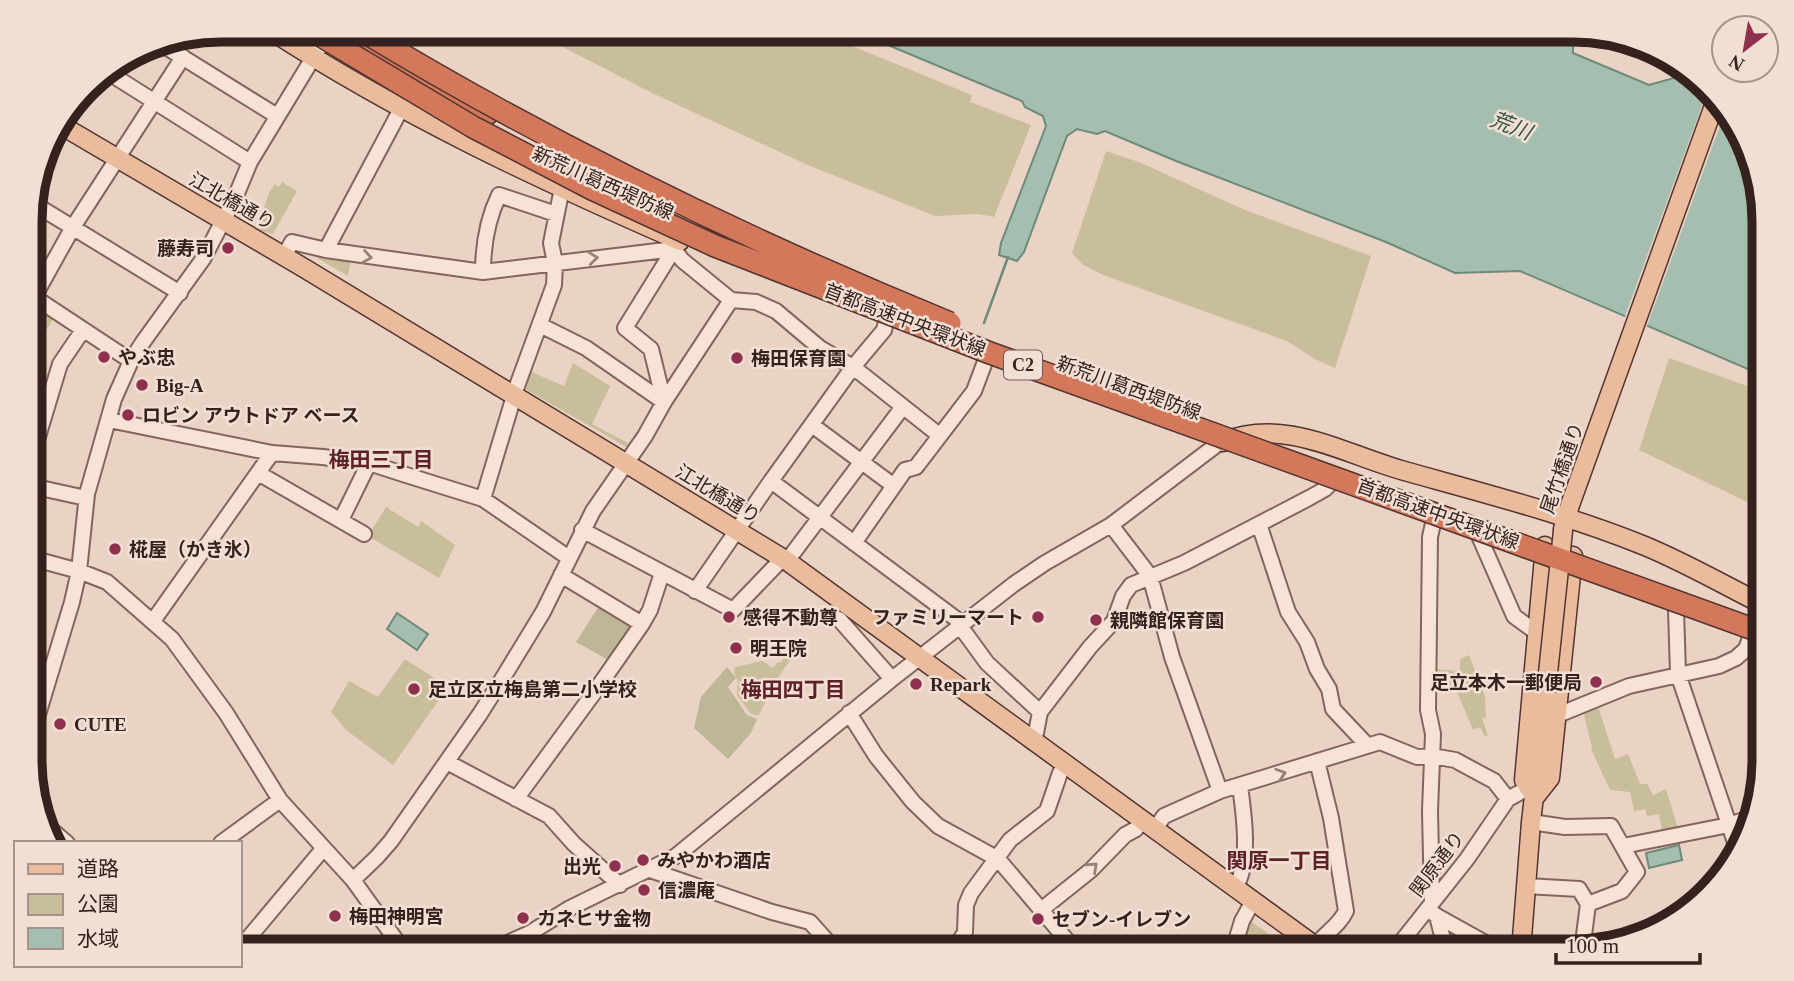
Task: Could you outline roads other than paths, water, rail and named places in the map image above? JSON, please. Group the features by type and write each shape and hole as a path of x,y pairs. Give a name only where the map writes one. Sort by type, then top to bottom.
{"highway":[{"path":"313,42 423,109 470,134 537,161"},
{"name":"首都高速中央環状線","path":"341,42 395,82 537,161 702,240 865,306 1752,628"},
{"path":"347,42 544,146 653,198 722,224"},
{"name":"首都高速中央環状線","path":"380,42 537,131 722,224 870,290 993,341 1752,628"}],"main road":[{"name":"新荒川葛西堤防線","path":"289,42 401,109 478,150 676,245 1479,536 1545,553"},
{"name":"新荒川葛西堤防線","path":"345,42 478,121 687,222 991,345 1752,628"},
{"name":"尾竹橋通り","path":"1522,939 1533,789 1564,525 1713,109"},
{"name":"江北橋通り","path":"68,129 284,256 785,560 1306,939"},
{"path":"1219,443 1237,436 1267,432 1299,436 1401,470 1471,488 1564,525 1644,546 1752,599"},
{"path":"1545,553 1524,780 1533,789 1550,778 1572,563"},
{"name":"新荒川葛西堤防線","path":"1572,563 1676,608 1752,629"}],"street":[{"path":"42,702 72,602 79,571 86,498 114,399 131,361 203,259 250,162 320,42"},
{"path":"171,50 277,116"},
{"path":"42,280 73,227 183,57"},
{"path":"115,77 250,162"},
{"path":"326,250 401,109"},
{"path":"483,499 513,396 554,285 555,263 551,243 562,188"},
{"path":"483,272 488,219 499,195 556,214"},
{"path":"42,209 180,293"},
{"path":"664,402 651,349 625,328 676,245 687,222"},
{"path":"284,256 292,242 326,250 483,272 676,245"},
{"path":"676,245 682,260 731,300 757,302 776,311 820,348 853,367 939,435"},
{"path":"353,880 384,849 480,714 543,612 582,530 731,300"},
{"path":"42,302 131,361"},
{"path":"695,591 853,367 884,330 886,322"},
{"path":"540,325 586,348 664,402"},
{"path":"42,424 60,364 83,330"},
{"path":"854,543 905,470 916,467 974,391 986,359"},
{"path":"582,530 733,610 785,560 821,518 902,408"},
{"path":"109,420 272,453 369,463 483,499 569,558"},
{"path":"813,425 894,486"},
{"path":"518,939 570,908 650,870 685,849 849,713 961,625 1045,563 1111,525 1219,443"},
{"path":"153,621 272,453"},
{"path":"341,520 369,463"},
{"path":"258,473 364,534"},
{"path":"771,481 961,625 987,663 1040,712"},
{"path":"1031,741 1037,733 1040,712 1090,647 1114,621 1123,596 1131,585 1184,563 1325,489 1332,482"},
{"path":"42,488 86,498"},
{"path":"1434,520 1430,551 1429,710 1433,734 1432,909 1442,939"},
{"path":"1259,524 1288,612 1307,642 1317,669 1329,689 1333,709 1367,745"},
{"path":"1111,525 1150,576 1172,657 1220,791"},
{"path":"1479,536 1514,616 1537,633"},
{"path":"42,561 107,582 153,621 187,658 226,713 280,800 353,880 395,939"},
{"path":"516,799 642,624 650,610 662,573"},
{"path":"561,575 642,624"},
{"path":"1676,608 1678,674 1733,838"},
{"path":"839,620 892,679"},
{"path":"1558,715 1629,686 1719,667 1736,658 1752,642"},
{"path":"849,713 876,756 918,807 938,826 998,859 1066,939"},
{"path":"1041,910 1091,870 1125,835 1136,829 1220,791 1367,745 1380,742 1406,754 1455,760 1494,781 1508,799 1533,789"},
{"path":"1317,761 1331,818 1346,911 1340,923 1329,930 1324,939"},
{"path":"447,762 556,822 573,844 620,885"},
{"path":"962,939 966,905 971,893 1010,840 1047,811 1065,765"},
{"path":"1235,888 1242,873 1245,823 1240,786"},
{"name":"関原通り","path":"1405,939 1432,909 1508,799"},
{"path":"224,841 280,800"},
{"path":"1623,846 1740,821"},
{"path":"1531,822 1565,827 1611,826 1637,872 1622,891 1588,904"},
{"path":"248,939 323,849"},
{"path":"650,870 772,912 810,922 825,939"},
{"path":"1527,886 1579,889 1588,904 1584,939"},
{"path":"1237,939 1242,921 1253,901"},
{"path":"1432,909 1481,939"}],"water":[{"name":"荒川","path":"881,42 1573,42 1573,53 1649,85 1678,77 1715,112 1728,132 1746,175 1752,221 1752,371 1520,271 1455,273 1386,242 1105,131 1097,134 1077,129 1067,136 1024,252 1017,261 999,255 1001,243 1046,126 1043,116 1025,107 1022,101"},
{"path":"397,613 428,634 417,650 387,629"},
{"path":"1679,845 1682,860 1649,868 1646,853"}],"waterway":[{"path":"984,323 1008,257"}],"place":[{"name":"藤寿司","path":"228,248"},
{"name":"やぶ忠","path":"104,357"},
{"name":"梅田保育園","path":"737,358"},
{"name":"Big-A","path":"142,385"},
{"name":"ロビン アウトドア ベース","path":"128,415"},
{"name":"椛屋（かき氷）","path":"115,549"},
{"name":"感得不動尊","path":"729,617"},
{"name":"ファミリーマート","path":"1038,617"},
{"name":"親隣館保育園","path":"1096,620"},
{"name":"明王院","path":"736,648"},
{"name":"足立本木一郵便局","path":"1596,682"},
{"name":"Repark","path":"916,684"},
{"name":"足立区立梅島第二小学校","path":"414,689"},
{"name":"CUTE","path":"60,724"},
{"name":"みやかわ酒店","path":"643,860"},
{"name":"出光","path":"615,866"},
{"name":"信濃庵","path":"644,890"},
{"name":"梅田神明宮","path":"335,916"},
{"name":"カネヒサ金物","path":"523,918"},
{"name":"セブン-イレブン","path":"1038,919"}],"district":[{"name":"梅田三丁目","path":"381,460"},
{"name":"梅田四丁目","path":"793,690"},
{"name":"関原一丁目","path":"1279,861"}]}
